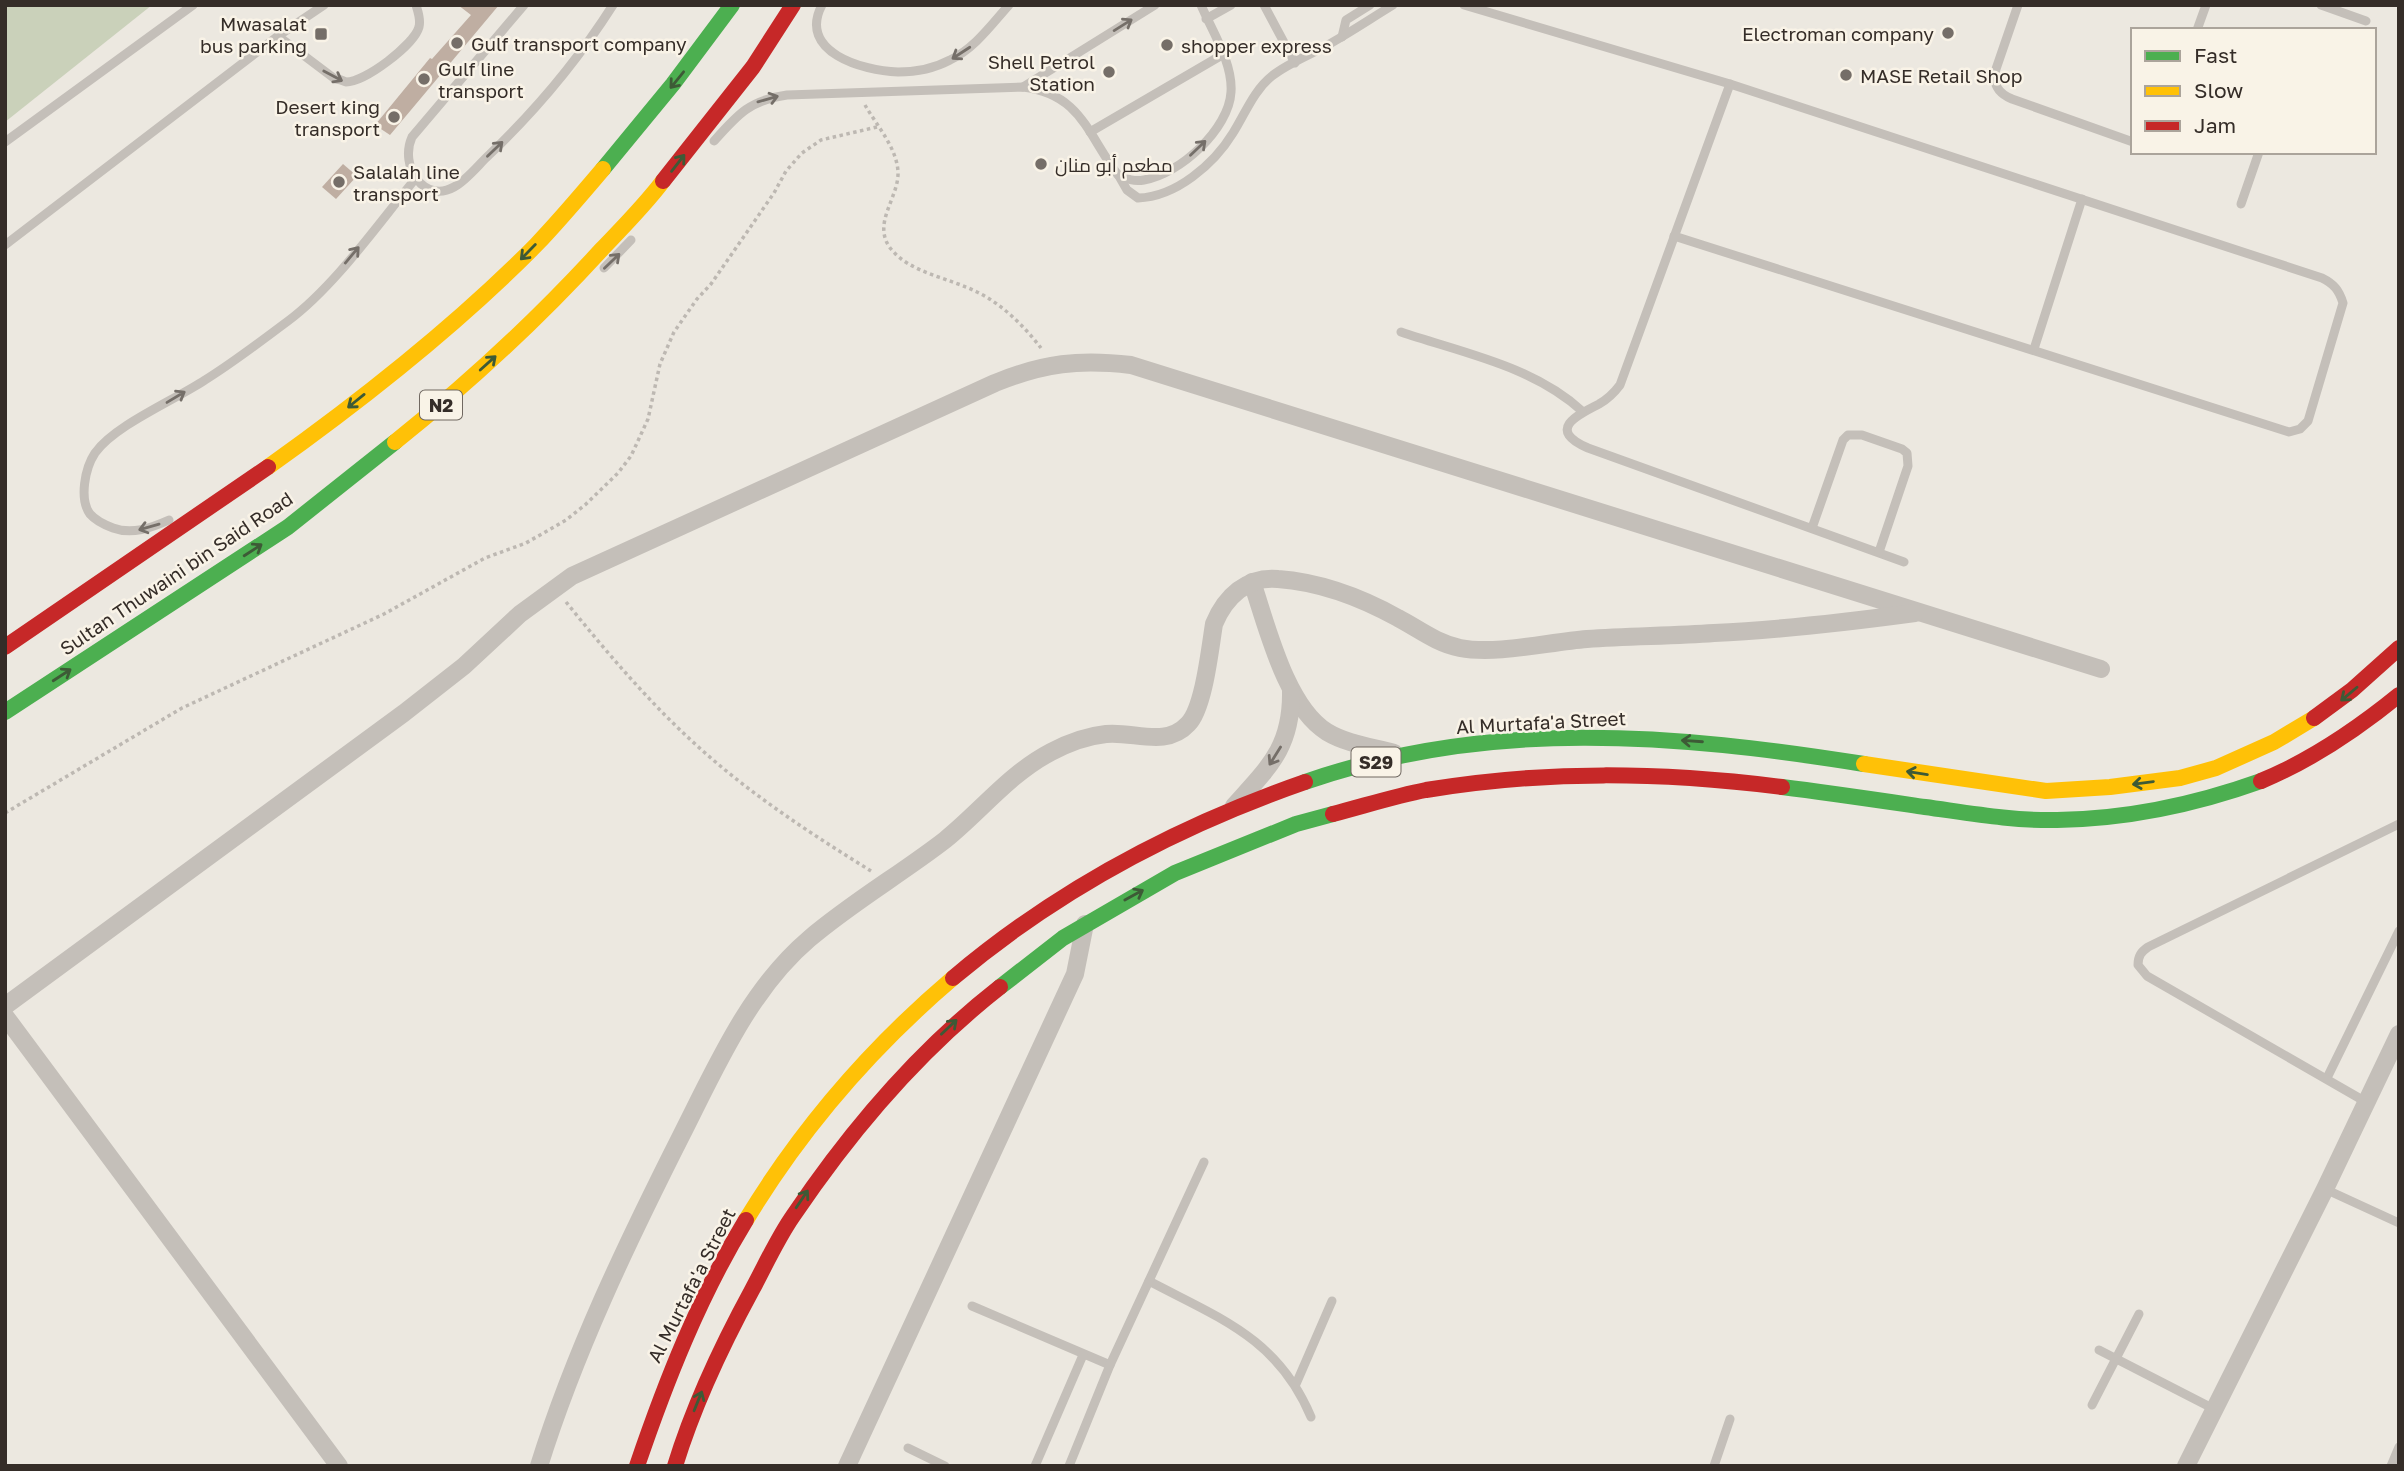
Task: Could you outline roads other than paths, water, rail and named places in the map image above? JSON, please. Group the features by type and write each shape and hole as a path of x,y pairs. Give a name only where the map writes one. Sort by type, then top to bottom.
{"main road":[{"name":"Sultan Thuwaini bin Said Road","path":"5,647 235,492 337,416 419,350 522,258 582,193 698,54 732,5"},
{"name":"Sultan Thuwaini bin Said Road","path":"5,712 288,527 439,407 556,299 655,192 753,67 793,5"},
{"name":"Al Murtafa'a Street","path":"637,1466 664,1388 719,1267 776,1174 843,1086 929,999 1004,937 1065,896 1128,859 1231,809 1317,777 1402,755 1512,740 1579,737 1645,737 1738,746 2003,786 2090,790 2184,777 2226,763 2284,738 2340,701 2399,648"},
{"name":"S29","path":"675,1466 700,1396 765,1258 823,1168 855,1126 926,1048 1005,980 1085,924 1174,874 1269,833 1318,816 1377,801 1497,780 1593,774 1678,775 2013,820 2075,821 2149,814 2186,808 2222,797 2290,770 2353,733 2399,695"}],"street":[{"path":"5,1006 424,698 464,666 520,614 554,588 612,556 995,383 1025,370 1052,364 1096,361 1131,365 2101,669"},
{"path":"539,1466 563,1395 620,1259 688,1122 762,989 797,950 944,841 1013,776 1052,752 1088,737 1122,733 1159,738 1181,731 1198,709 1218,614 1232,595 1252,582 1277,578 1336,591 1382,609 1444,643 1477,650 1569,641 1796,627 1919,612"},
{"path":"1252,582 1291,691 1311,719 1325,731 1343,740 1402,755"},
{"path":"1231,809 1267,769 1283,742 1289,727 1291,691"},
{"path":"847,1466 1075,974 1085,924"},
{"path":"5,1016 339,1466"},
{"path":"2186,1466 2325,1189 2399,1034"}],"lane":[{"path":"5,142 193,5"},
{"path":"5,244 278,36 324,5"},
{"path":"278,36 335,79 345,82 380,67 413,37 419,27 420,16 416,5"},
{"path":"524,5 412,137 407,154 411,171 415,178 429,188 454,187 517,127 573,63 613,5"},
{"path":"822,5 816,15 817,33 826,49 841,58 898,72 925,69 950,60 973,46 1009,5"},
{"path":"1023,87 1155,5"},
{"path":"1118,175 1131,181 1145,180 1189,157 1216,130 1229,104 1231,89 1222,55 1201,5"},
{"path":"1206,19 1231,5"},
{"path":"1264,5 1295,63"},
{"path":"1342,37 1346,20 1370,5"},
{"path":"705,152 747,107 766,98 787,94 1023,87 1039,89 1068,103 1090,132 1126,190 1138,198 1145,198 1183,182 1206,165 1274,74 1342,37 1393,5"},
{"path":"1464,5 1730,84 2332,283 2340,292 2343,303 2308,421 2300,429 2288,432 1674,236"},
{"path":"2018,5 1996,69 1996,88 2012,99 2131,141"},
{"path":"2198,28 2206,5"},
{"path":"2327,6 2366,21"},
{"path":"1090,132 1222,55"},
{"path":"1730,84 1620,386 1601,403 1572,418 1568,426 1573,441 1904,562"},
{"path":"2241,204 2258,154"},
{"path":"235,492 147,529 121,531 103,524 89,514 85,480 94,454 117,432 206,380 291,318 332,278 415,178"},
{"path":"2034,349 2082,199"},
{"path":"594,277 612,262 636,235"},
{"path":"556,299 584,283"},
{"path":"1401,332 1536,378 1569,398 1583,411"},
{"path":"1812,528 1843,440 1855,434 1902,449 1907,453 1908,466 1879,552"},
{"path":"2366,1101 2147,976 2141,972 2138,957 2148,947 2399,824"},
{"path":"2327,1078 2399,931"},
{"path":"1069,1466 1110,1365 1204,1162"},
{"path":"2325,1189 2399,1223"},
{"path":"1149,1281 1246,1334 1273,1356 1296,1384 1311,1417"},
{"path":"1296,1384 1332,1301"},
{"path":"972,1306 1110,1365"},
{"path":"2092,1405 2140,1314"},
{"path":"2099,1350 2214,1409"},
{"path":"1035,1466 1083,1355"},
{"path":"1714,1466 1730,1419"},
{"path":"2391,1466 2399,1447"},
{"path":"908,1448 945,1466"}],"place":[{"name":"Electroman company","path":"1948,33"},
{"name":"Mwasalat bus parking","path":"321,34"},
{"name":"Gulf transport company","path":"457,43"},
{"name":"shopper express","path":"1167,45"},
{"name":"Shell Petrol Station","path":"1109,72"},
{"name":"MASE Retail Shop","path":"1846,75"},
{"name":"Gulf line transport","path":"424,79"},
{"name":"Desert king transport","path":"394,117"},
{"name":"مطعم أبو منان","path":"1041,164"},
{"name":"Salalah line transport","path":"339,182"}]}
